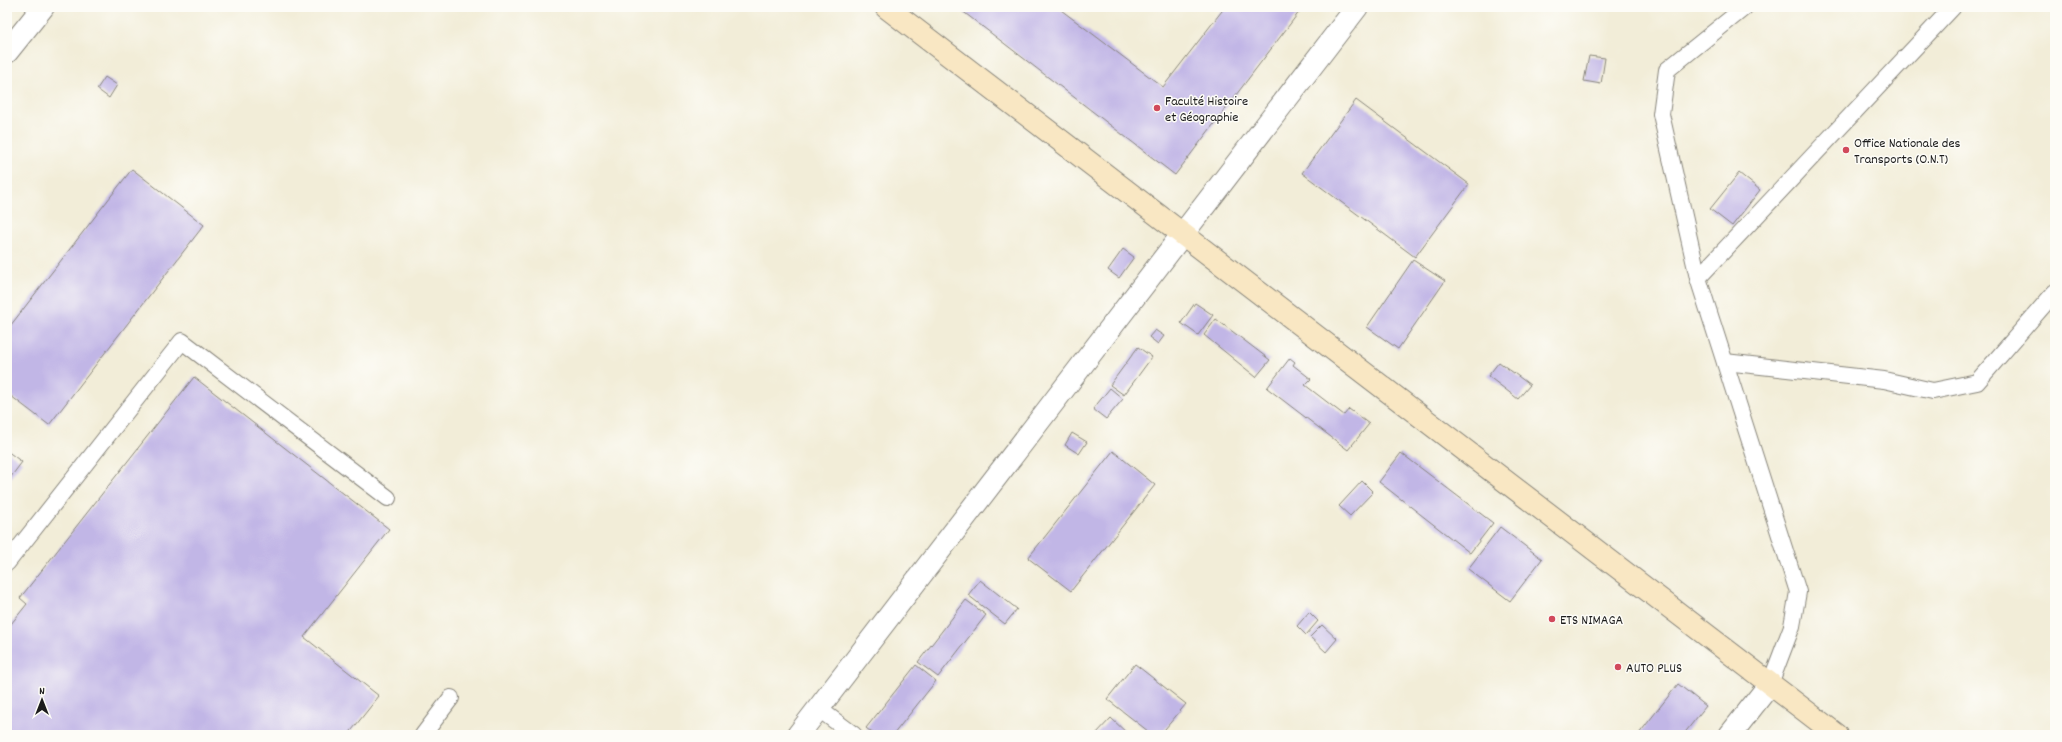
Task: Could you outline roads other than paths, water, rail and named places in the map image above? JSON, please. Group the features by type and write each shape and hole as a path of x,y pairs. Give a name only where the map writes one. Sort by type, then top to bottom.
{"street":[{"path":"7,52 43,7"},
{"path":"886,7 1837,735"},
{"path":"798,735 1357,7"},
{"path":"1730,735 1770,684"}],"lane":[{"path":"1745,7 1667,70 1661,114 1698,278 1798,592 1792,626 1770,684"},
{"path":"1698,278 1953,7"},
{"path":"1725,362 1884,380 1933,391 1941,390 1977,382 2055,292"},
{"path":"7,563 182,341 388,498"},
{"path":"424,735 451,698"},
{"path":"818,709 854,735"}],"place":[{"name":"Faculté Histoire et Géographie","path":"1157,108"},
{"name":"Office Nationale des Transports (O.N.T)","path":"1846,150"},
{"name":"ETS NIMAGA","path":"1552,619"},
{"name":"AUTO PLUS","path":"1618,667"}]}
